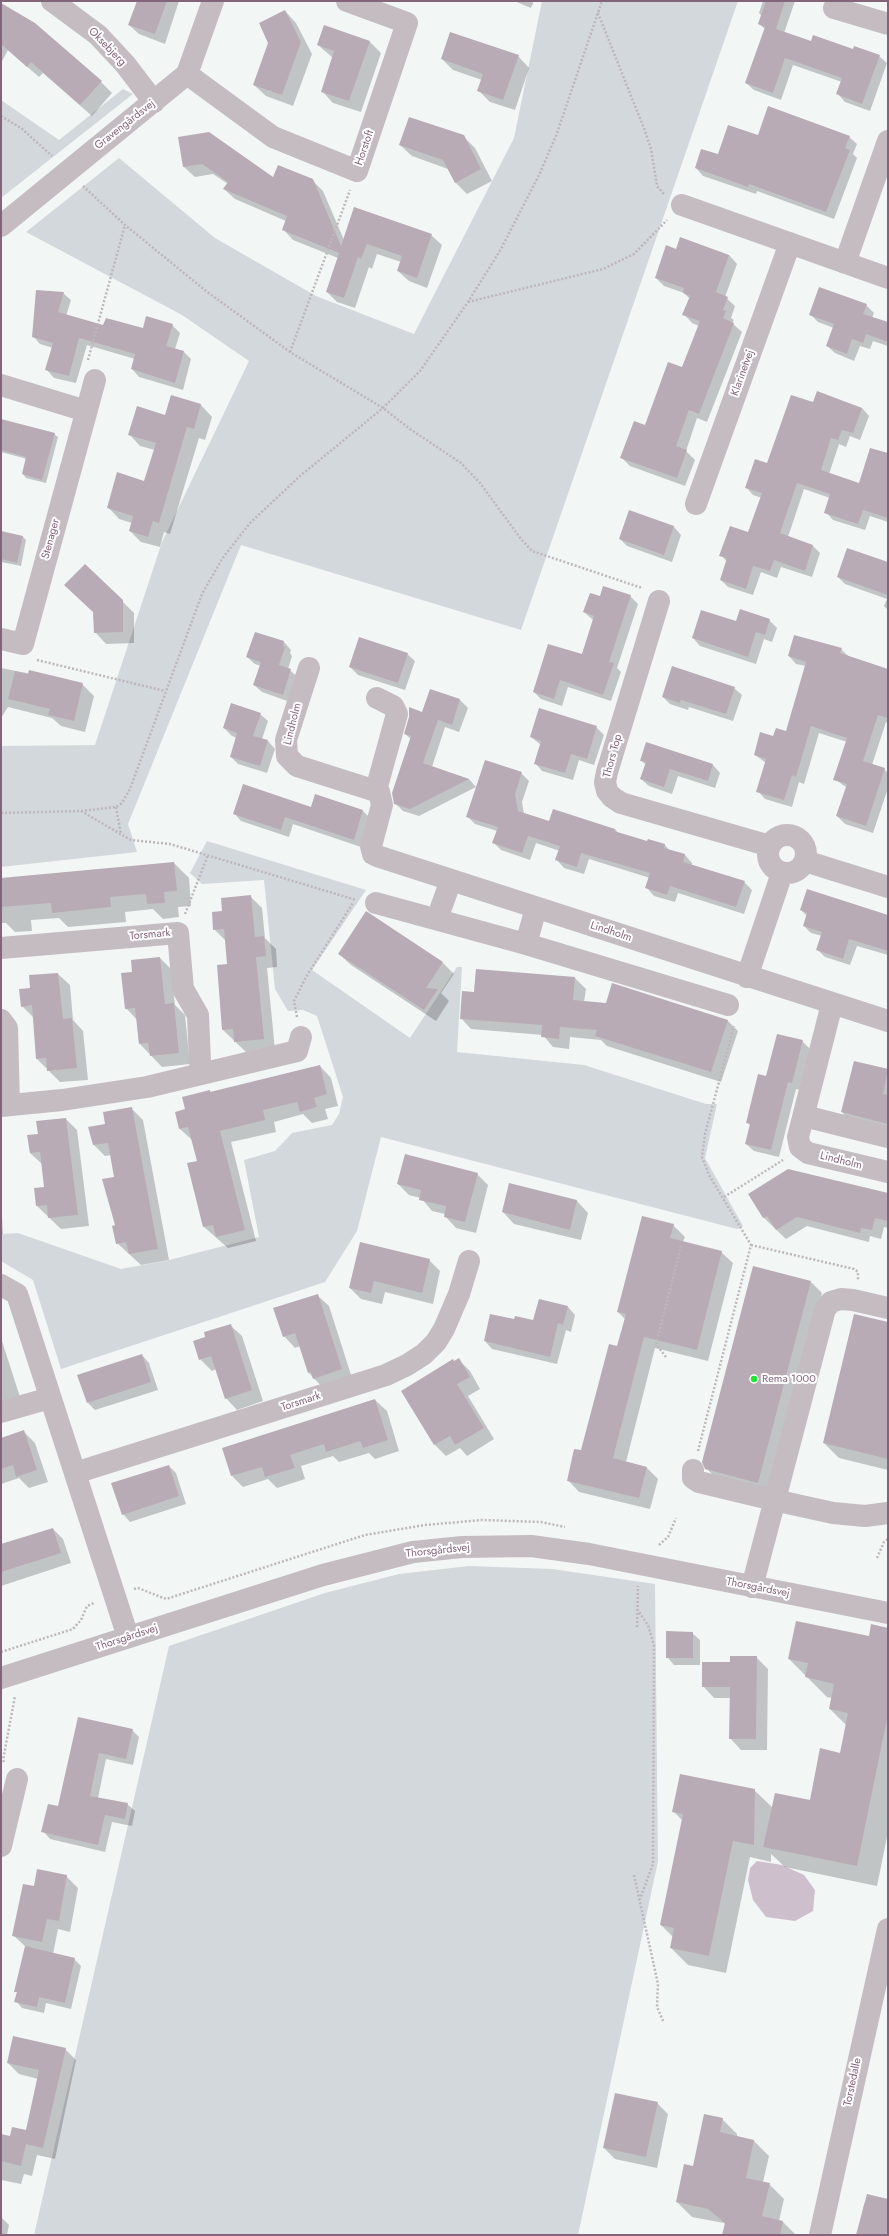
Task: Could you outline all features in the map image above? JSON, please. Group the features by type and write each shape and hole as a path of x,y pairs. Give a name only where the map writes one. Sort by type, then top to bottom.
{"street":[{"name":"Oksebjerg","path":"52,1 98,35 125,64 154,102"},
{"path":"187,74 213,1"},
{"name":"Horstoft","path":"187,74 273,137 357,171 407,23 348,1"},
{"path":"834,8 888,24"},
{"name":"Gravengårdsvej","path":"1,225 187,74"},
{"path":"845,263 888,141"},
{"path":"682,205 888,278"},
{"name":"Klarinetvej","path":"696,504 790,243"},
{"name":"Stenager","path":"23,644 96,380"},
{"path":"1,385 86,412"},
{"name":"Thors Top","path":"658,601 607,772 607,791 612,798 621,803 770,846"},
{"path":"1,639 23,644"},
{"name":"Lindholm","path":"309,668 286,740 287,756 297,766 376,790 382,796 382,805 371,843 373,854 888,1022"},
{"path":"376,790 397,714 393,706 377,698"},
{"path":"782,835 797,837 806,848 805,861 796,872 782,872 772,866 769,860 770,846 773,840 782,835"},
{"path":"805,861 888,887"},
{"path":"747,977 782,872"},
{"path":"437,919 451,880"},
{"path":"366,901 526,944 675,989 731,1013"},
{"path":"526,944 536,908"},
{"name":"Torsmark","path":"1,948 178,933 183,989 198,1015 200,1062 204,1073"},
{"path":"675,989 685,956"},
{"path":"800,1147 798,1137 832,1004"},
{"path":"1,1020 7,1028 5,1106 62,1100 147,1087 297,1051 301,1037"},
{"name":"Lindholm","path":"800,1147 808,1153 878,1170 883,1135 804,1116"},
{"name":"Torsmark","path":"75,1473 386,1375 407,1365 424,1354 436,1342 444,1329 459,1294 469,1261"},
{"path":"1,1285 17,1294 128,1637"},
{"path":"752,1587 825,1309 832,1302 841,1299 853,1300 888,1308"},
{"path":"1,1412 50,1398"},
{"path":"692,1470 693,1478 699,1482 833,1513 866,1516 888,1513"},
{"name":"Thorsgårdsvej","path":"4,1677 323,1575 413,1552 462,1547 531,1546 642,1564 752,1587 888,1612"},
{"path":"1,1846 17,1778"},
{"name":"Torstedalle","path":"820,2235 888,1929"}],"path":[{"path":"1,813 81,811 116,808 122,803 130,789 202,594 222,560 250,523 300,476 383,408 420,372 468,302 501,249 539,175 556,136 602,1"},
{"path":"468,302 603,269 629,258 682,205 663,194 657,186 651,149 645,131 597,13"},
{"path":"1,116 21,128 49,152 67,171 126,225 206,291 290,352 383,408 410,429 461,463 480,483 521,539 532,551 639,586 658,601"},
{"path":"290,352 357,171"},
{"path":"96,380 87,365 126,225"},
{"path":"23,644 34,660 166,691"},
{"path":"116,808 121,834"},
{"path":"81,811 131,840 170,844 366,901 306,976 294,1001 301,1037"},
{"path":"178,933 208,855"},
{"path":"692,1470 751,1245 724,1197 709,1174 702,1157 705,1134 731,1013"},
{"path":"724,1197 800,1147"},
{"path":"751,1245 854,1269 858,1272 858,1277 853,1300"},
{"path":"666,1357 656,1344 681,1246"},
{"path":"657,1546 668,1537 676,1518"},
{"path":"877,1558 884,1542 888,1539"},
{"path":"637,1627 637,1609 642,1564"},
{"path":"637,1609 648,1625 654,1645 653,1864 640,1899"},
{"path":"4,1677 15,1692 16,1700 3,1760 17,1778"},
{"path":"634,1875 658,1984 657,2007 664,2023"}],"shaded area":[{"path":"542,1 738,1 521,630 241,545 128,824 137,852 1,867 1,746 95,745 162,542 249,361 182,315 26,232 119,158 215,238 316,296 414,334 514,138"},
{"path":"123,89 133,94 1,198 1,100 59,140"},
{"path":"207,841 366,890 312,970 410,1038 457,967 462,967 457,1052 584,1065 706,1104 717,1104 705,1158 743,1226 737,1229 381,1137 357,1231 325,1282 61,1369 33,1280 1,1261 1,1234 18,1233 121,1269 165,1261 259,1237 244,1160 275,1151 292,1133 332,1125 339,1114 343,1097 317,1016 303,1010 288,1011 275,989 264,880 202,884 190,873"},
{"path":"469,1566 552,1569 655,1584 658,1861 578,2235 34,2235 169,1646 325,1593 399,1574"},
{"path":"757,1861 782,1865 804,1875 815,1890 813,1911 795,1921 766,1917 753,1900 748,1880 750,1868"}],"building":[{"path":"137,1 167,1 155,34 128,25"},
{"path":"766,1 785,1 776,29 811,41 813,35 853,49 854,46 880,55 862,104 836,94 842,78 785,58 773,93 745,83 765,27 758,24"},
{"path":"1,3 35,23 102,81 80,105 31,62 27,67 1,44"},
{"path":"285,10 301,42 282,95 253,85 268,43 259,23"},
{"path":"324,25 370,41 349,101 321,92 334,51 317,45"},
{"path":"450,32 519,55 503,100 477,91 483,74 441,59"},
{"path":"768,106 850,136 845,148 850,150 826,212 749,184 748,187 695,168 701,149 718,154 728,125 758,135"},
{"path":"409,117 464,135 481,169 455,183 443,160 399,145"},
{"path":"209,132 273,177 278,165 313,179 341,246 354,207 432,234 417,278 397,271 402,256 367,244 361,259 358,257 344,298 326,292 339,253 282,230 287,216 223,189 228,182 202,164 183,167 178,137"},
{"path":"680,237 729,255 716,292 728,297 723,310 726,311 723,318 734,323 699,414 689,410 676,446 687,450 677,478 620,458 634,421 645,425 668,362 682,367 700,321 682,315 690,296 683,293 684,288 655,278 666,245 676,249"},
{"path":"819,287 867,304 863,314 888,322 888,342 866,334 863,343 852,339 847,354 826,346 834,324 809,315"},
{"path":"36,290 64,292 58,312 103,325 106,318 143,328 146,316 173,324 166,346 184,351 175,383 131,369 135,354 79,338 69,376 45,370 53,343 32,337"},
{"path":"817,391 862,408 853,433 842,430 838,440 831,438 821,470 859,483 870,448 888,453 888,518 863,510 858,524 824,513 830,494 797,483 780,533 813,545 805,571 774,560 770,571 753,566 746,589 720,580 727,558 719,556 730,526 748,532 762,493 745,488 755,459 767,463 791,395 813,402"},
{"path":"171,395 201,404 194,429 187,427 159,523 153,521 148,537 129,531 133,516 107,508 117,472 144,481 156,443 128,435 137,406 165,415"},
{"path":"1,419 55,433 42,480 22,474 26,457 1,450"},
{"path":"629,510 674,526 664,555 619,539"},
{"path":"1,531 23,536 17,563 1,559"},
{"path":"847,548 888,562 888,595 837,577"},
{"path":"85,564 123,600 123,632 94,633 93,612 64,585"},
{"path":"603,586 631,595 609,662 614,663 603,695 560,680 554,699 533,692 548,644 582,654 594,616 583,612 590,593 600,596"},
{"path":"740,609 770,619 765,635 756,632 748,657 692,638 701,610 736,621"},
{"path":"255,632 284,641 283,646 285,647 279,665 291,669 283,695 253,685 261,662 246,657"},
{"path":"794,635 842,648 840,653 888,669 888,718 878,715 863,761 885,768 866,826 836,816 847,784 833,780 847,738 811,726 796,777 792,775 784,800 756,792 766,759 754,755 760,732 773,736 776,728 786,731 806,662 788,656"},
{"path":"359,637 408,653 398,683 349,667"},
{"path":"672,666 735,687 726,714 681,700 680,703 662,697"},
{"path":"29,670 83,683 74,721 48,715 50,709 8,699 15,671 28,674"},
{"path":"430,689 460,699 452,725 438,720 423,763 469,779 410,809 394,804 392,793 411,736 404,734 409,717 409,707 422,712"},
{"path":"231,703 261,713 253,736 268,740 260,766 230,757 237,733 223,728"},
{"path":"539,708 597,726 587,759 571,754 565,773 534,764 541,741 530,737"},
{"path":"646,742 713,764 708,781 670,769 664,787 640,779 646,762 640,761"},
{"path":"485,760 522,772 515,794 518,811 549,821 553,809 615,829 614,831 647,841 648,839 665,844 664,848 685,854 683,862 745,881 736,907 670,886 667,895 645,888 650,873 581,853 577,867 555,860 560,846 528,836 522,853 492,843 498,827 466,817"},
{"path":"243,784 311,807 315,794 363,810 354,840 285,817 281,830 233,814"},
{"path":"174,862 177,891 164,892 165,903 147,904 146,894 110,897 111,907 52,913 51,903 1,907 1,878"},
{"path":"807,889 888,915 888,951 849,939 843,959 816,950 822,932 803,926 807,913 800,910"},
{"path":"251,895 255,937 264,936 266,956 256,957 264,1039 234,1042 233,1029 222,1030 217,965 227,964 224,929 213,930 212,912 222,911 221,898"},
{"path":"366,911 443,962 426,988 438,989 424,1010 338,954"},
{"path":"160,957 165,1004 174,1003 179,1053 150,1056 148,1043 139,1044 135,1008 125,1009 121,973 132,972 131,960"},
{"path":"476,969 575,977 573,1000 606,1003 612,983 728,1020 711,1072 595,1036 597,1030 560,1027 559,1039 541,1037 542,1025 460,1019 462,991 474,992"},
{"path":"58,973 63,1019 72,1018 77,1068 47,1071 46,1058 36,1059 32,1005 21,1007 19,989 30,988 29,975"},
{"path":"777,1034 803,1040 792,1083 788,1082 771,1150 745,1144 750,1124 746,1123 758,1074 766,1076"},
{"path":"854,1061 888,1069 883,1094 888,1095 888,1124 841,1112"},
{"path":"320,1065 327,1094 314,1098 317,1107 300,1112 297,1102 263,1110 265,1120 220,1131 245,1230 216,1237 213,1225 203,1227 187,1163 197,1161 188,1127 179,1129 175,1112 185,1109 182,1097 210,1090 210,1092"},
{"path":"132,1107 158,1249 129,1254 126,1242 116,1244 112,1226 115,1225 102,1179 114,1177 108,1143 93,1145 88,1127 105,1124 103,1112"},
{"path":"66,1118 78,1215 48,1218 47,1205 36,1206 34,1188 44,1187 40,1152 30,1153 27,1135 38,1134 36,1121"},
{"path":"405,1154 478,1173 465,1222 444,1217 446,1206 419,1200 421,1190 397,1184"},
{"path":"788,1169 888,1193 888,1221 875,1218 872,1230 861,1228 860,1233 797,1217 776,1230 767,1216 763,1218 748,1194"},
{"path":"509,1183 577,1200 570,1230 502,1212"},
{"path":"642,1216 674,1224 670,1238 722,1251 697,1350 644,1337 613,1458 647,1467 639,1498 567,1481 574,1449 581,1450 609,1344 617,1346 626,1314 617,1312"},
{"path":"360,1242 430,1259 422,1293 374,1281 371,1293 349,1288"},
{"name":"Rema 1000","path":"753,1266 811,1281 758,1483 705,1469 702,1462"},
{"path":"318,1294 342,1369 313,1379 311,1372 308,1373 295,1333 283,1337 273,1308"},
{"path":"539,1299 568,1306 563,1325 558,1323 550,1357 484,1341 490,1314 514,1319 515,1316 533,1320"},
{"path":"854,1314 888,1322 888,1459 823,1443"},
{"path":"231,1324 252,1390 225,1399 211,1356 199,1360 193,1341 205,1337 204,1332"},
{"path":"142,1354 151,1382 87,1403 77,1375"},
{"path":"459,1358 470,1377 457,1384 484,1428 455,1445 450,1436 434,1445 401,1391 453,1359 454,1361"},
{"path":"375,1399 388,1440 363,1448 360,1441 326,1452 324,1444 290,1455 295,1468 265,1477 262,1467 231,1476 222,1448"},
{"path":"24,1430 37,1470 16,1477 13,1465 1,1469 1,1438"},
{"path":"169,1465 179,1496 122,1515 111,1483"},
{"path":"53,1528 61,1553 1,1572 1,1544"},
{"path":"796,1621 869,1636 871,1624 888,1628 888,1714 857,1866 763,1847 775,1793 810,1800 820,1748 840,1753 848,1713 829,1709 834,1684 805,1677 808,1663 788,1659"},
{"path":"666,1631 693,1632 693,1658 666,1658"},
{"path":"730,1656 757,1656 756,1739 729,1739 730,1687 702,1687 702,1662 730,1662"},
{"path":"78,1717 133,1729 126,1759 99,1753 90,1796 128,1803 125,1819 105,1815 98,1845 41,1832 48,1804 58,1806"},
{"path":"680,1774 755,1789 754,1845 733,1841 709,1956 670,1948 674,1928 660,1925 683,1814 672,1812"},
{"path":"37,1869 67,1875 59,1921 47,1919 42,1942 12,1936 23,1884 34,1886"},
{"path":"25,1946 75,1958 65,2003 39,1997 37,2007 14,2002 17,1992 14,1992"},
{"path":"13,2036 66,2048 43,2148 26,2144 21,2166 1,2161 1,2134 10,2136 12,2127 26,2130 39,2070 7,2063"},
{"path":"615,2093 658,2102 646,2157 603,2148"},
{"path":"704,2114 723,2118 720,2132 754,2140 746,2178 770,2183 762,2216 783,2221 780,2235 722,2235 725,2223 708,2209 676,2202 684,2164 693,2166"},
{"path":"867,2194 888,2199 888,2226 886,2235 856,2235"}],"place":[{"name":"Rema 1000","path":"754,1379"}]}
